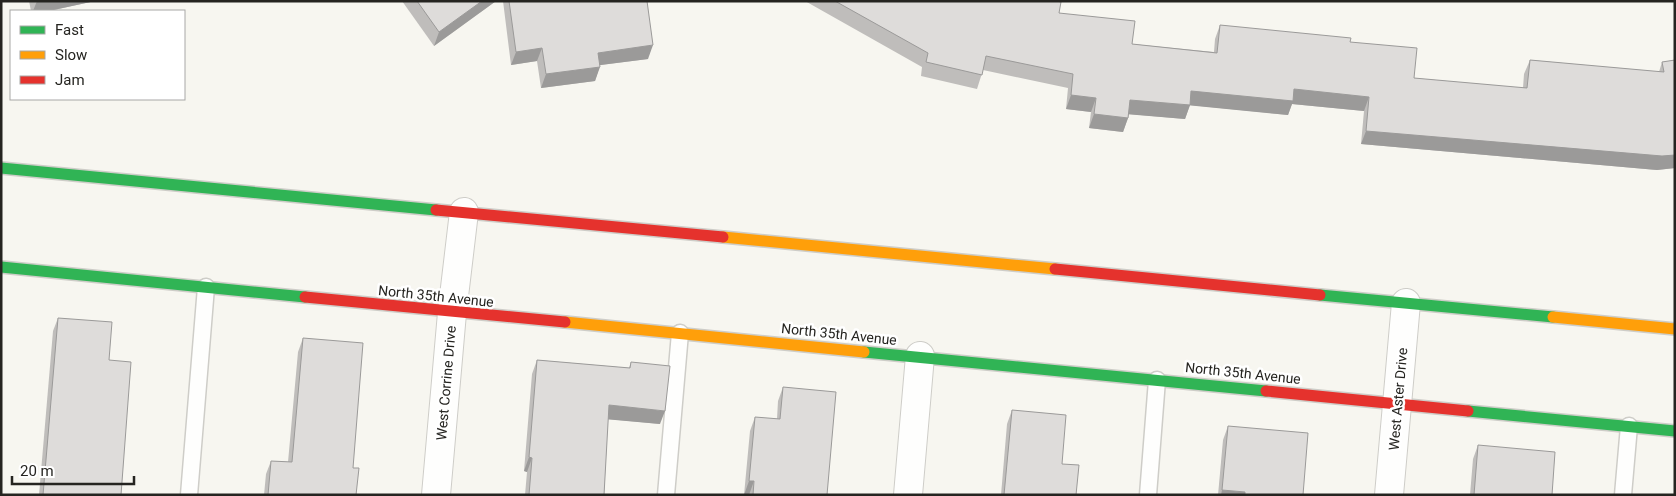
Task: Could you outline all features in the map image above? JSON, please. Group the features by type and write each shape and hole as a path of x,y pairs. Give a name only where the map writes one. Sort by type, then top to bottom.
{"street":[{"path":"1,168 1675,329"},
{"name":"West Corrine Drive","path":"436,495 452,313 464,212"},
{"name":"North 35th Avenue","path":"1,267 452,313 920,356 1675,431"},
{"name":"West Aster Drive","path":"1389,495 1406,303"},
{"path":"908,495 920,356"}],"lane":[{"path":"190,495 206,287"},
{"path":"666,495 680,333"},
{"path":"1148,495 1157,380"},
{"path":"1623,495 1629,426"}],"building":[{"path":"417,1 482,1 439,32"},
{"path":"509,1 647,1 653,45 598,53 600,67 546,74 542,48 516,52"},
{"path":"835,1 1057,1 1061,2 1059,13 1135,21 1132,44 1217,53 1220,25 1351,38 1350,42 1417,48 1414,78 1527,88 1530,60 1664,72 1662,62 1675,60 1675,155 1662,156 1366,131 1369,97 1294,89 1293,101 1191,91 1190,105 1130,100 1128,118 1094,114 1096,98 1071,95 1073,74 986,56 982,75 926,62 928,53"},
{"path":"58,318 112,322 109,360 131,362 121,495 43,495"},
{"path":"303,338 363,343 353,468 359,468 356,495 268,495 271,461 292,462"},
{"path":"537,360 630,368 631,362 670,366 665,411 609,405 604,495 529,495 532,458 529,457"},
{"path":"783,387 836,392 827,495 753,495 754,481 749,481 755,417 780,419"},
{"path":"1012,410 1066,415 1062,464 1079,465 1076,495 1004,495"},
{"path":"1228,426 1308,433 1303,495 1245,495 1245,492 1222,490"},
{"path":"1478,445 1555,452 1552,495 1474,495"}],"traffic: fast":[{"path":"1,168 436,210"},
{"path":"1,267 305,297"},
{"path":"1320,295 1553,317"},
{"path":"864,352 1266,391"},
{"path":"1468,411 1675,431"}],"traffic: slow":[{"path":"723,237 1055,269"},
{"path":"1553,317 1675,329"},
{"path":"565,322 864,352"}],"traffic: jam":[{"path":"436,210 723,237"},
{"path":"1055,269 1320,295"},
{"path":"305,297 565,322"},
{"path":"1266,391 1468,411"}]}
